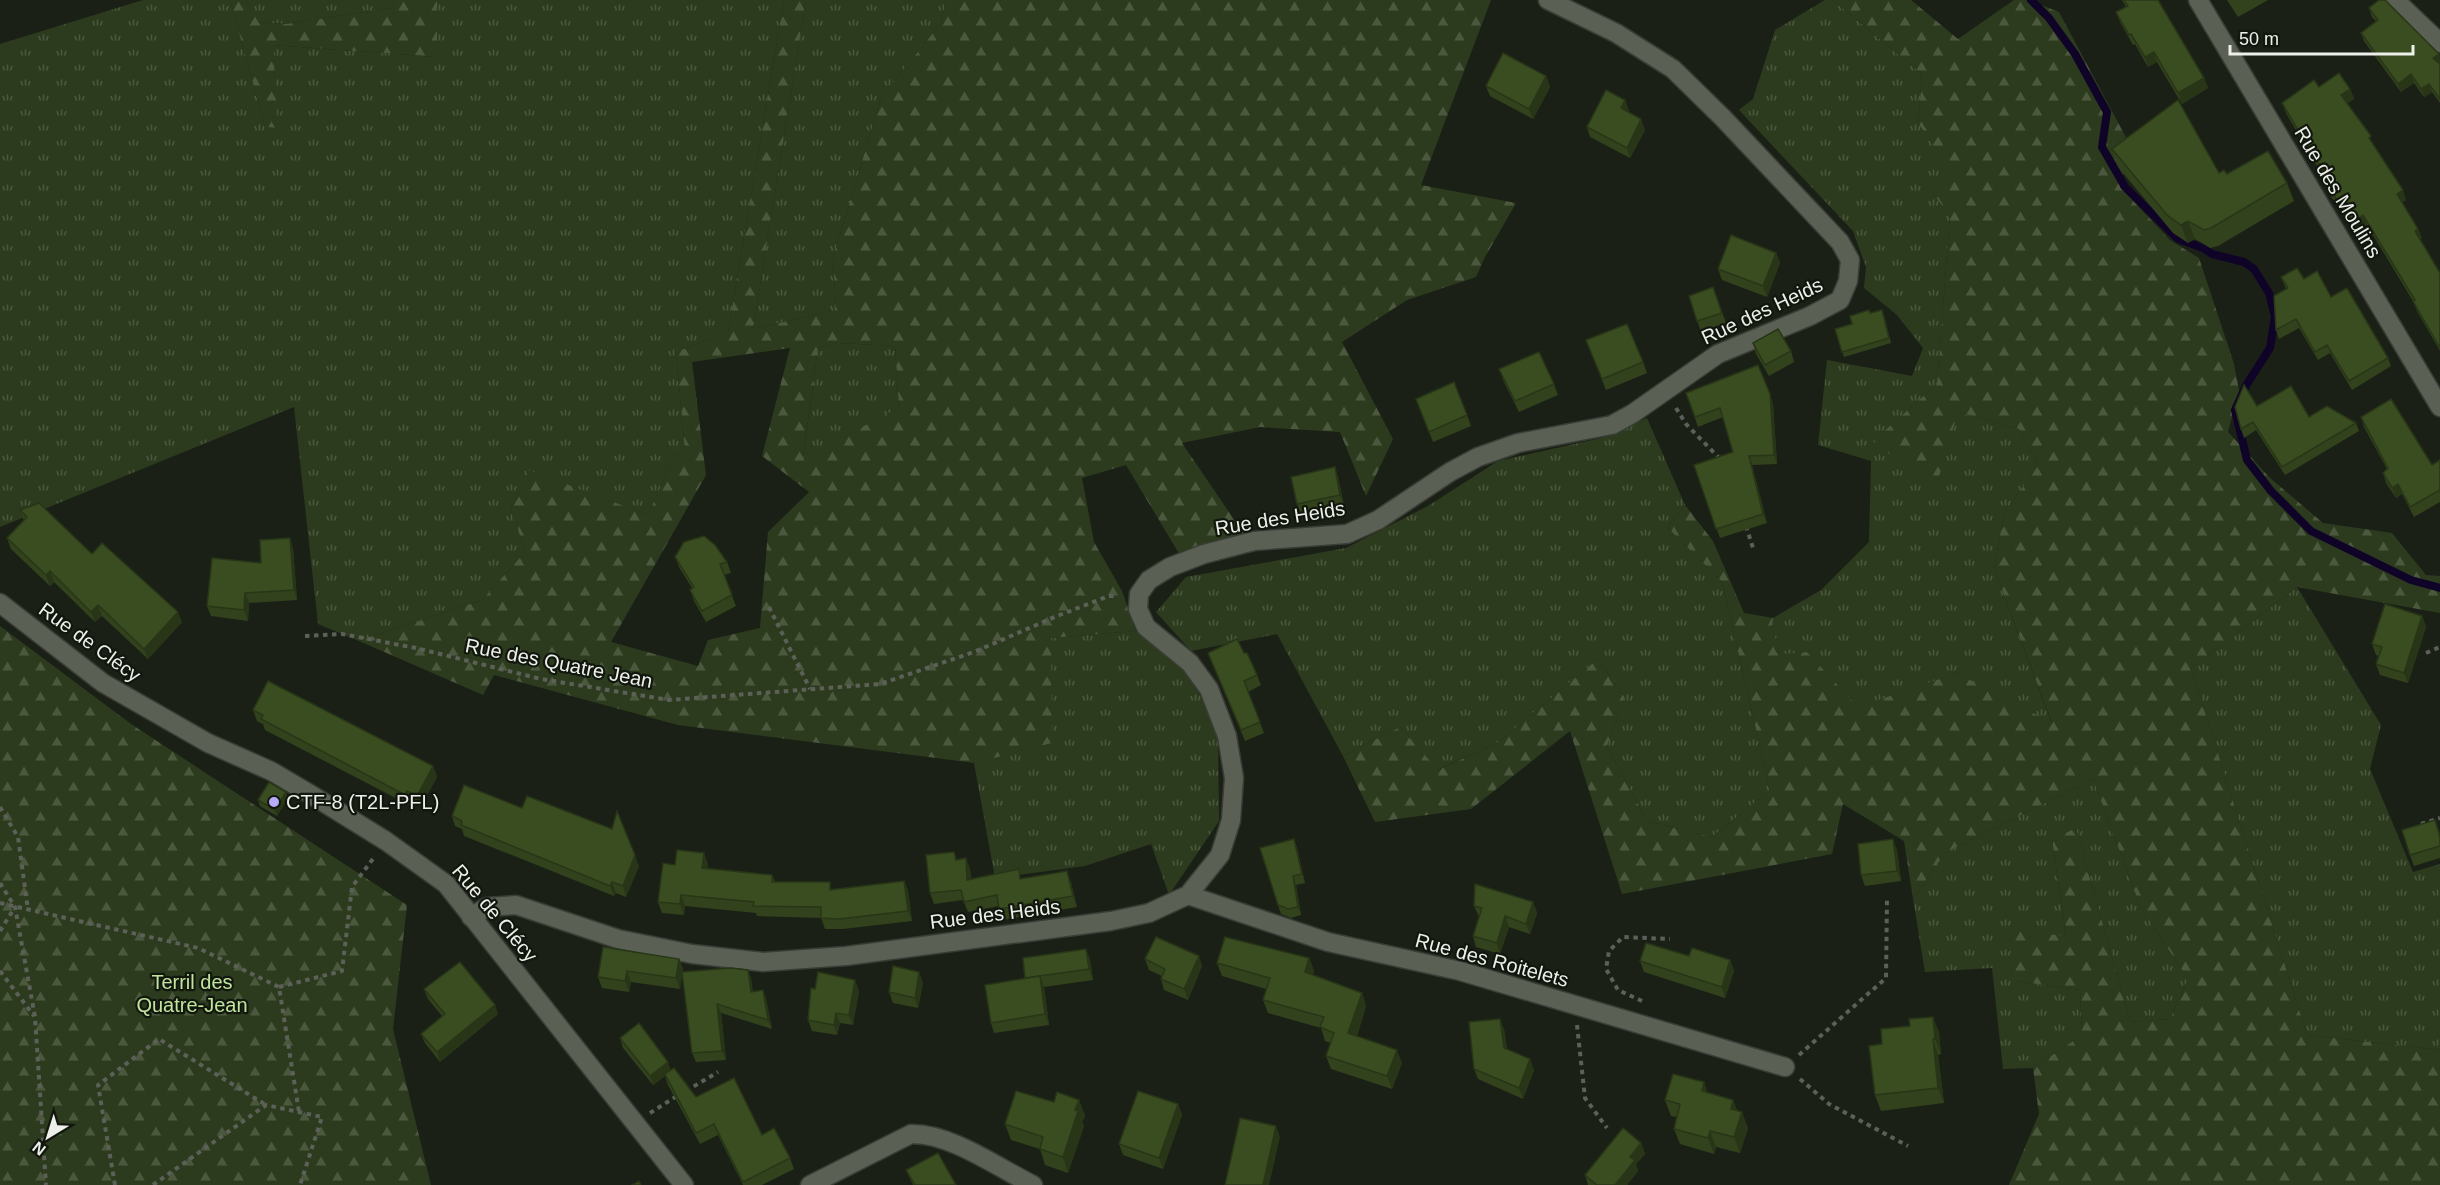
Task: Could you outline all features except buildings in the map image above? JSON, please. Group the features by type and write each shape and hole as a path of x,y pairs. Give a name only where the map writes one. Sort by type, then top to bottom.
{"street":[{"name":"Rue des Heids","path":"471,917 487,907 516,905 618,939 692,954 764,962 846,956 1111,921 1149,913 1188,895 1220,855 1227,836 1231,820 1233,769 1227,736 1209,689 1190,663 1146,627 1138,609 1139,594 1149,580 1170,567 1204,554 1254,541 1347,534 1378,520 1450,472 1478,457 1518,443 1612,425 1632,414 1718,354 1810,316 1840,300 1848,281 1850,260 1840,242 1673,69 1616,33 1548,0"},
{"name":"Rue des Moulins","path":"2198,0 2440,407"},
{"path":"2395,0 2440,43"},
{"name":"Rue de Clécy","path":"0,603 103,683 208,742 271,771 386,841 446,884 684,1185"},
{"name":"Rue des Roitelets","path":"1188,895 1328,942 1460,971 1785,1067"},
{"path":"810,1185 911,1134 927,1134 953,1144 1032,1185"}],"path":[{"path":"1665,391 1686,424 1728,467"},
{"path":"1744,518 1753,548"},
{"name":"Rue des Quatre Jean","path":"305,636 342,634 416,648 541,679 669,700 880,684 974,652 1109,596 1139,594"},
{"path":"769,607 810,689"},
{"path":"2426,653 2440,647"},
{"path":"0,807 18,837 28,910"},
{"path":"2421,824 2440,818"},
{"path":"0,903 198,948 279,987 342,971 352,887 386,841"},
{"path":"0,883 15,907 35,1017 46,1185"},
{"path":"1887,899 1886,978 1785,1067 1829,1104 1908,1146"},
{"path":"0,931 15,907"},
{"path":"1647,1004 1618,990 1606,969 1609,951 1623,937 1670,939"},
{"path":"0,971 35,1017"},
{"path":"279,987 299,1112"},
{"path":"1575,1005 1585,1098 1606,1128"},
{"path":"115,1185 98,1085 159,1039 266,1105 322,1117 300,1185"},
{"path":"634,1122 718,1072"},
{"path":"153,1185 266,1105"}],"green space":[{"path":"143,0 230,0 265,127 277,128 273,45 437,57 437,0 784,0 728,332 676,352 685,452 675,455 648,515 529,471 511,508 525,552 482,600 359,641 318,624 294,407 0,527 0,44"},
{"path":"230,0 246,0 259,22 286,24 390,8 395,0 437,0 437,57 273,45 278,128 265,127"},
{"path":"246,0 395,0 390,8 286,24 258,22"},
{"path":"784,0 806,0 753,329 836,310 833,258 881,98 941,23 946,0 1491,0 1421,185 1516,203 1476,277 1407,300 1342,342 1393,439 1366,496 1340,432 1260,427 1182,443 1244,534 1180,555 1126,465 1082,478 1094,542 1122,591 1136,631 1051,638 1052,743 975,763 678,725 494,675 483,695 359,641 482,600 525,552 511,508 529,470 648,515 675,455 685,452 676,352 728,332","holes":["838,343 895,346 899,408 803,457 818,348","790,348 762,456 809,492 768,532 760,628 708,640 698,666 611,642 706,475 692,362"]},
{"path":"806,0 946,0 941,23 881,98 833,258 836,310 753,329"},
{"path":"1825,0 1833,0 1922,74 1918,123 1960,181 1950,216 1937,384 1873,441 1958,412 2019,429 2038,466 2004,513 1994,569 2052,724 1957,673 1858,708 1807,652 1782,655 1772,630 1773,618 1821,590 1869,542 1871,461 1818,445 1827,360 1912,376 1923,348 1897,315 1864,288 1866,267 1853,231 1739,110 1753,99 1775,30"},
{"path":"1833,0 1911,0 1958,39 2014,0 2028,0 2059,12 2130,145 2120,187 2170,240 2199,258 2234,364 2239,390 2228,432 2269,477 2323,523 2392,533 2426,575 2440,576 2440,613 2297,587 2191,668 2307,1035 2440,1050 2440,1185 2009,1185 2039,1114 2033,1068 2082,1035 2080,990 2015,981 2012,931 2066,936 2052,839 2076,828 2130,1022 2170,1019 2188,979 2140,906 2093,779 1945,853 1913,899 1904,841 1843,804 1832,854 1622,894 1570,731 1471,809 1375,822 1343,756 1400,727 1438,770 1497,743 1598,659 1625,698 1607,746 1647,821 1712,837 1770,790 1722,582 1668,528 1685,505 1713,541 1744,613 1773,618 1772,630 1782,654 1807,652 1858,707 1957,673 2052,723 1994,569 2004,513 2038,466 2019,429 1958,412 1935,490 1873,441 1937,384 1950,216 1930,189 1959,181 1918,123 1922,74"},
{"path":"838,343 895,346 899,408 803,458 818,348"},
{"path":"1647,418 1685,505 1668,528 1722,582 1770,790 1712,837 1647,821 1607,746 1625,698 1598,659 1497,743 1437,770 1400,727 1343,756 1277,634 1191,651 1156,612 1186,577 1346,548 1428,506 1498,461 1601,438"},
{"path":"2297,587 2381,725 2370,769 2413,872 2440,864 2440,1050 2307,1035 2191,668"},
{"name":"Terril des Quatre-Jean","path":"0,626 131,724 407,905 393,1029 431,1185 0,1185"},
{"path":"1136,631 1179,660 1220,729 1218,738 1219,821 1169,895 1151,844 1085,866 995,878 974,763 1051,743 1051,638"},
{"path":"2093,779 2140,906 2188,979 2170,1019 2130,1022 2076,828 2052,839 2066,937 2015,981 2080,990 2082,1035 2033,1068 2003,1069 1992,968 1925,972 1913,899 1945,853"}],"waterway":[{"path":"2031,0 2049,18 2075,54 2107,112 2102,147 2125,187 2178,239 2203,248 2212,254 2244,262 2254,269 2269,293 2275,317 2270,348 2247,384 2235,410 2247,460 2271,491 2311,531 2411,580 2440,588"}],"place":[{"name":"CTF-8 (T2L-PFL)","path":"274,802"}]}
